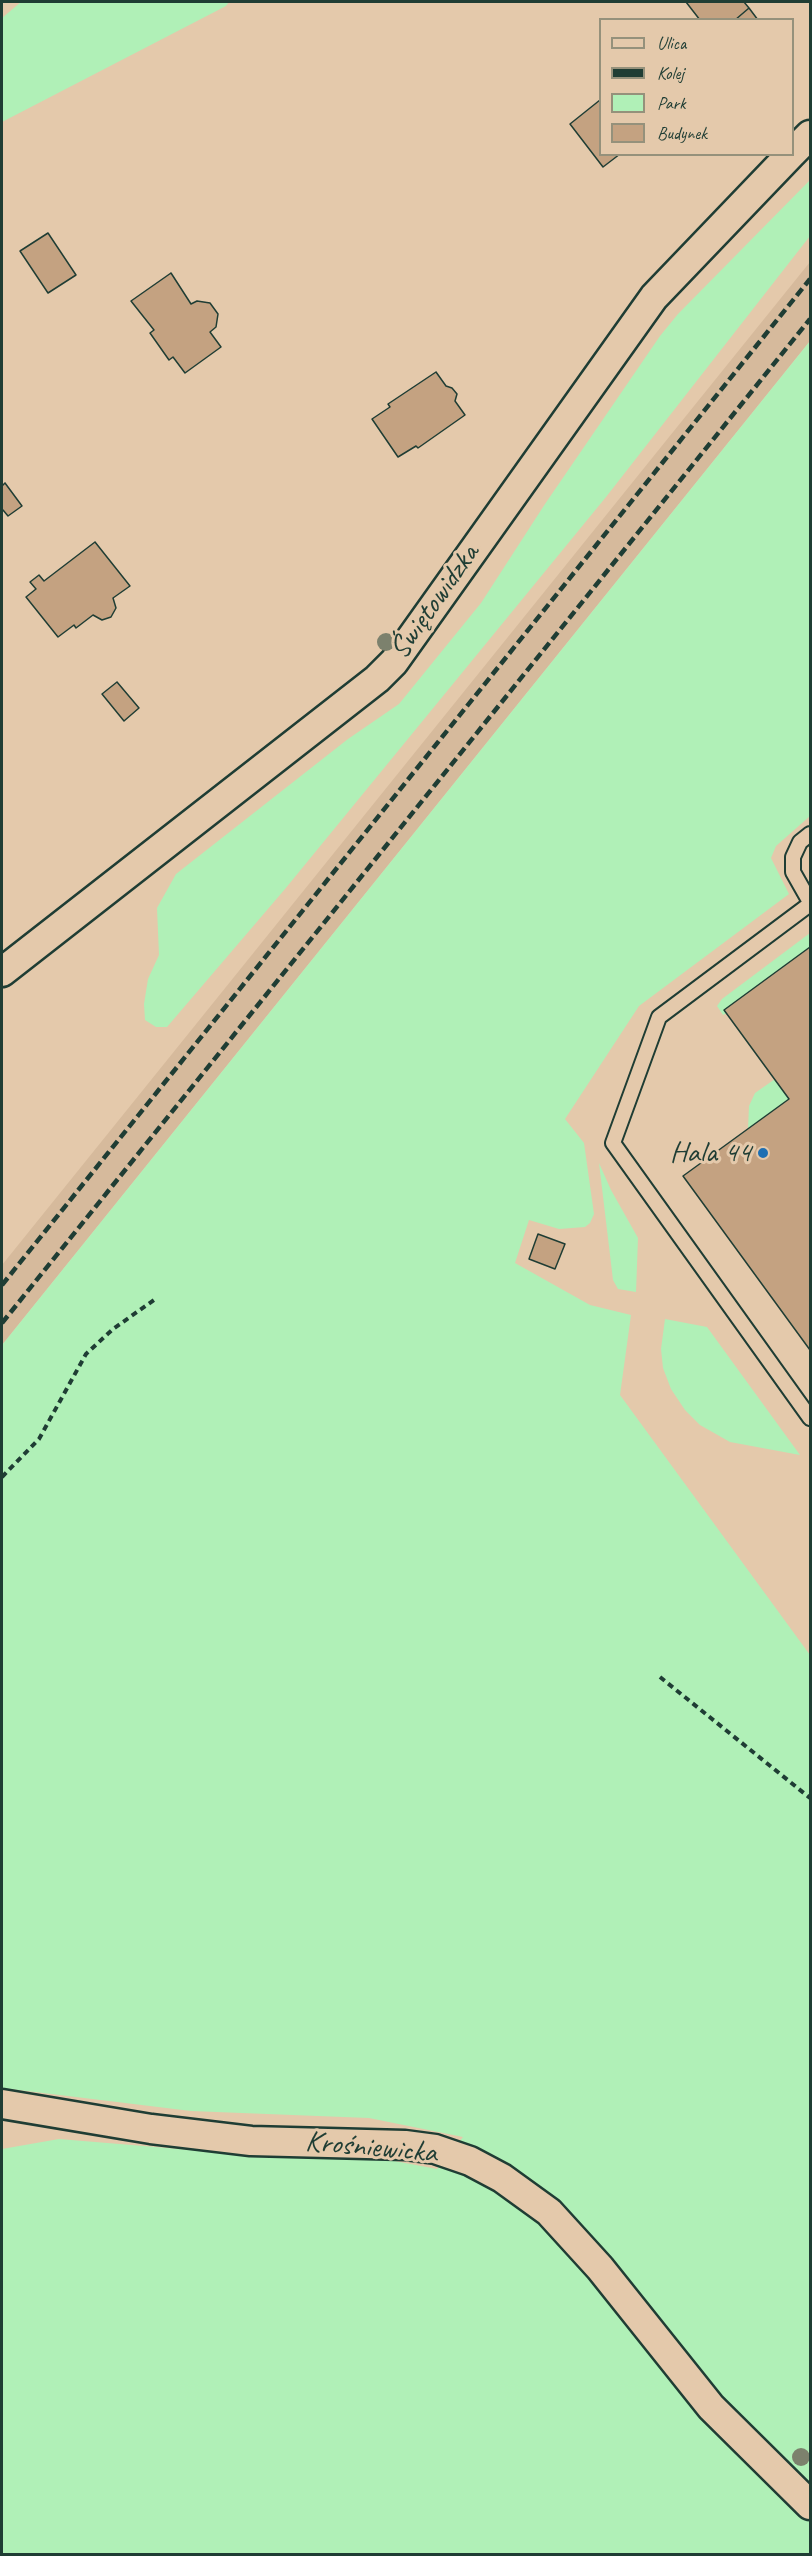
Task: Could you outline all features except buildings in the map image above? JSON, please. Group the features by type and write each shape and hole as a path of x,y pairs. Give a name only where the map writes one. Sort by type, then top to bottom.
{"street":[{"name":"Świętowidzka","path":"794,152 810,135"},
{"name":"Świętowidzka","path":"2,972 354,697 394,662 654,297 790,156"},
{"name":"Krośniewicka","path":"2,2104 151,2129 251,2141 405,2145 435,2149 470,2161 502,2178 549,2212 600,2268 711,2407 810,2505"}],"lane":[{"path":"810,834 800,842 793,857 793,872 810,903 659,1017 613,1143 810,1418"}],"path":[{"path":"2,1477 39,1439 86,1354 113,1329 154,1300"},
{"path":"660,1677 810,1798"}],"shaded area":[{"path":"810,262 810,341 2,1345 2,1265"}],"green space":[{"path":"21,2 229,2 226,6 2,122 2,18"},
{"path":"810,180 810,236 606,497 285,889 167,1027 156,1027 145,1020 144,1004 148,979 159,955 157,908 176,874 348,739 399,704 481,603 545,504 660,336 678,314"},
{"path":"810,341 810,816 776,846 771,858 789,894 639,1006 565,1119 584,1143 594,1214 590,1223 585,1227 559,1229 529,1220 515,1263 590,1305 631,1315 620,1395 810,1655 810,2554 2,2554 2,2149 59,2139 228,2153 384,2159 437,2169 463,2137 369,2118 191,2111 2,2088 2,1345"},
{"path":"810,933 810,947 725,1010 727,1013 723,1015 717,1006 722,999"},
{"path":"775,1079 789,1099 748,1129 749,1106 755,1093"},
{"path":"599,1163 611,1190 638,1238 636,1292 618,1289 613,1280"},
{"path":"665,1319 707,1327 800,1455 730,1442 700,1425 685,1410 671,1389 663,1368 661,1349"}],"railway":[{"path":"2,1285 810,279"},
{"path":"2,1323 810,319"}],"place":[{"name":"Hala 44","path":"763,1153"}]}
